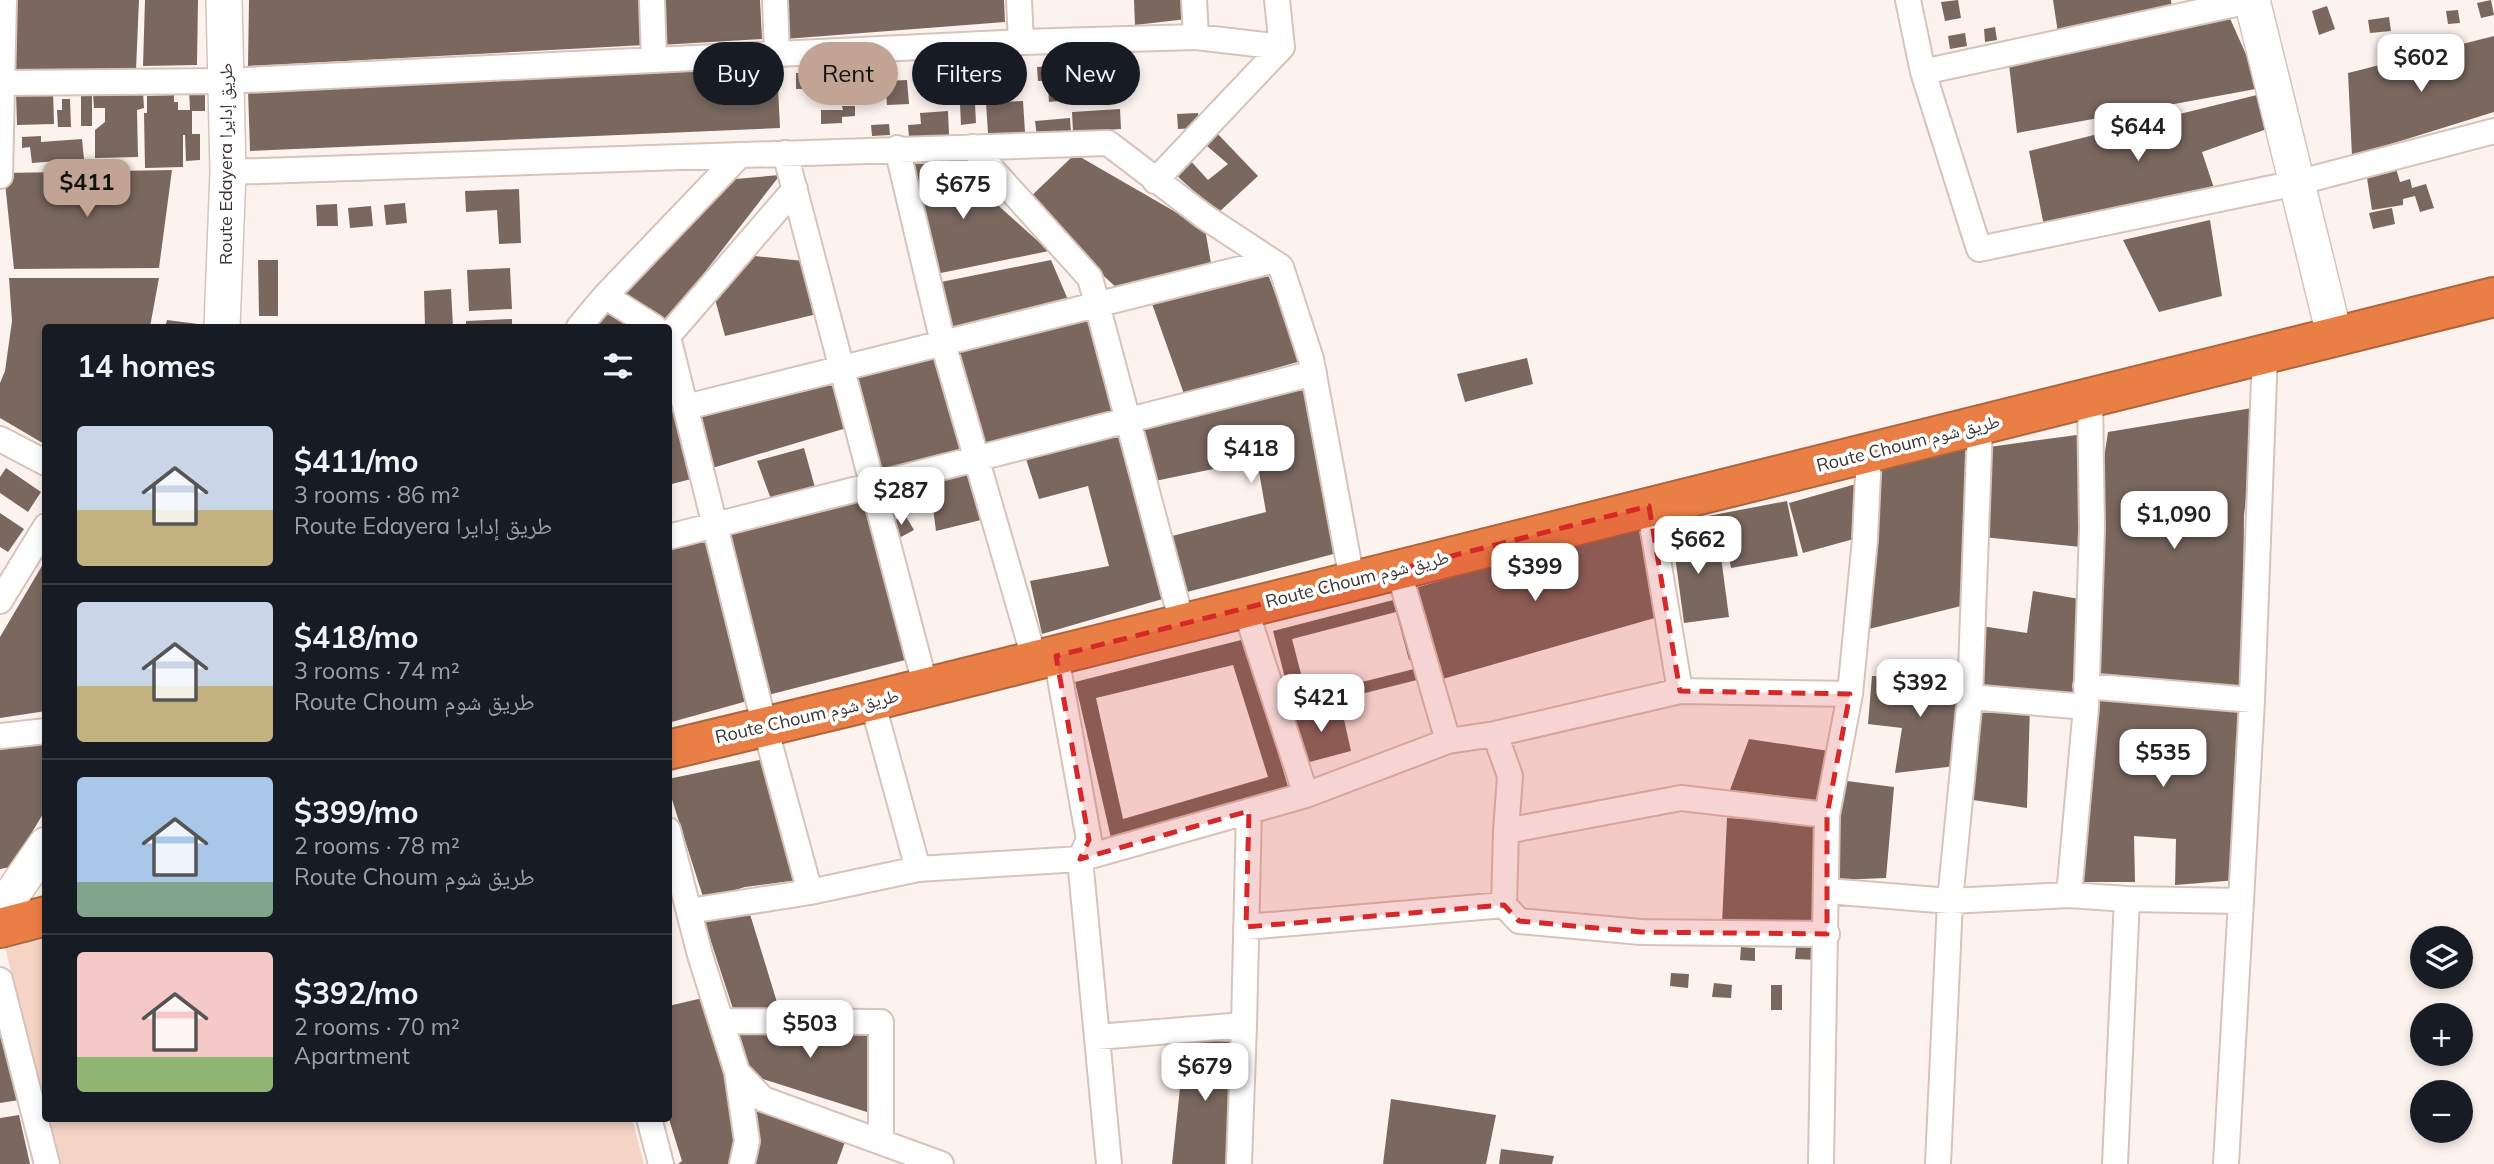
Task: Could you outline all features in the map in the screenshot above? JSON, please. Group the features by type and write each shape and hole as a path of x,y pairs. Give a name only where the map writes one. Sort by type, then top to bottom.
{"highway":[{"name":"Route Choum طريق شوم","path":"672,749 2494,297"},
{"path":"0,928 42,917"}],"street":[{"path":"0,176 4,0"},
{"name":"Route Edayera طريق إدايرا","path":"222,324 228,172 223,0"},
{"path":"652,0 654,60"},
{"path":"775,0 777,42"},
{"path":"1019,0 1021,42 1196,37 1282,47"},
{"path":"1194,0 1196,37"},
{"path":"1155,181 1282,47 1277,0"},
{"path":"1908,0 1923,72 1979,249 2297,183 2494,131"},
{"path":"1923,72 2253,0 2335,338"},
{"path":"784,54 912,47"},
{"path":"1,83 226,81 693,58"},
{"path":"228,172 1108,143 1155,181 1281,267 1314,373 1352,580"},
{"path":"972,147 1090,278 1182,623"},
{"path":"897,148 943,343 975,459 1045,658 1089,840 1080,859 1109,1164"},
{"path":"785,153 926,688"},
{"path":"582,324 740,155"},
{"path":"672,331 795,188"},
{"path":"686,407 1272,261"},
{"path":"605,296 649,324"},
{"path":"672,352 765,727 810,891"},
{"path":"2226,1164 2252,700 2265,353"},
{"path":"672,536 1314,373"},
{"path":"2069,895 2086,696 2092,529 2090,398"},
{"path":"1938,1164 1950,901 1970,696 1980,425"},
{"path":"0,439 42,461"},
{"path":"1821,1164 1827,815 1850,694 1865,539 1869,453"},
{"path":"1649,506 1680,691"},
{"path":"0,601 42,533"},
{"path":"1398,569 1448,741"},
{"path":"1245,608 1306,795"},
{"path":"689,911 810,891 918,869 1080,859 1306,795 1448,741 1495,734 1680,691 1850,694"},
{"path":"1970,696 2252,700"},
{"path":"872,701 918,869"},
{"path":"0,736 42,731"},
{"path":"1495,734 1510,776 1504,905 1519,921 1641,932 1826,934"},
{"path":"1506,831 1681,798 1827,815"},
{"path":"1239,1164 1249,811"},
{"path":"672,845 737,1072 747,1140 742,1164"},
{"path":"0,903 13,893 42,851"},
{"path":"1827,891 1950,901 2069,895 2241,901"},
{"path":"2115,1164 2127,899"},
{"path":"1246,927 1504,905"},
{"path":"0,980 47,1164"},
{"path":"721,1021 881,1022 881,1142"},
{"path":"1097,1037 1244,1025"},
{"path":"737,1072 763,1099 941,1164"},
{"path":"650,1122 661,1164"}],"highlighted area":[{"path":"1649,506 1680,691 1850,694 1827,815 1827,934 1641,932 1519,921 1504,905 1246,927 1249,811 1080,859 1089,840 1056,656"}],"shaded area":[{"path":"42,933 42,1093 3,940"},
{"path":"50,1122 633,1122 644,1164 61,1164"}],"building":[{"path":"9,0 139,0 136,70 3,69"},
{"path":"145,0 198,0 197,65 143,66"},
{"path":"249,0 642,0 645,45 248,66"},
{"path":"657,0 760,0 762,39 660,45"},
{"path":"786,0 1004,0 1005,22 785,39"},
{"path":"1134,0 1187,0 1187,19 1135,25"},
{"path":"1958,0 1961,18 1945,21 1941,2"},
{"path":"2053,0 2171,0 2173,15 2058,33"},
{"path":"2491,0 2494,15 2481,18 2477,3"},
{"path":"2327,6 2335,29 2319,35 2312,11"},
{"path":"2458,10 2460,23 2448,24 2446,11"},
{"path":"2228,14 2261,88 2017,133 2008,56"},
{"path":"2389,17 2391,31 2370,33 2368,20"},
{"path":"1995,27 1997,40 1985,42 1984,29"},
{"path":"1965,33 1967,46 1950,49 1948,36"},
{"path":"2494,36 2494,112 2352,156 2348,73"},
{"path":"1037,67 1041,67 1041,81 1038,81"},
{"path":"693,71 693,105 779,105 780,128 250,151 248,90"},
{"path":"798,73 798,89 796,89"},
{"path":"898,80 907,80 909,104 898,104"},
{"path":"189,90 205,90 205,111 192,111 192,134 200,134 200,160 186,161 183,135 183,167 145,168 144,113 147,113 147,96 174,95 178,110 190,110"},
{"path":"53,91 54,124 17,125 16,93"},
{"path":"143,92 144,108 137,110 138,157 95,158 95,130 105,122 105,108 94,108 93,94"},
{"path":"81,93 92,93 92,126 81,126"},
{"path":"2261,94 2267,129 2202,152 2215,191 2045,231 2029,151"},
{"path":"62,99 70,99 71,127 58,127 57,110 62,110"},
{"path":"960,105 975,105 976,123 961,125"},
{"path":"986,105 1023,105 1025,132 988,134"},
{"path":"842,106 855,106 855,116 842,117 842,123 821,124 821,110 843,110"},
{"path":"1120,109 1121,129 1073,132 1072,112"},
{"path":"948,111 949,135 909,137 908,125 921,124 920,113"},
{"path":"1198,113 1199,128 1178,129 1177,114"},
{"path":"1070,118 1071,133 1037,137 1035,121"},
{"path":"889,124 890,135 872,136 871,125"},
{"path":"1213,129 1258,176 1218,213 1175,174 1188,158 1208,180 1228,164 1200,140"},
{"path":"41,136 41,142 82,139 84,159 32,163 30,147 22,148 22,137"},
{"path":"1075,154 1205,229 1212,269 1118,289 1024,203"},
{"path":"903,163 953,165 1049,251 931,275"},
{"path":"2395,165 2400,182 2410,179 2412,188 2426,184 2434,208 2420,212 2415,196 2403,199 2403,205 2372,210 2367,178"},
{"path":"172,170 159,268 14,269 4,173"},
{"path":"780,175 663,324 620,291 724,180"},
{"path":"519,189 521,243 499,244 497,210 466,212 465,191"},
{"path":"405,203 407,223 386,225 384,205"},
{"path":"337,204 338,226 317,226 316,205"},
{"path":"371,206 373,226 350,228 348,208"},
{"path":"2392,208 2395,224 2373,229 2369,213"},
{"path":"2210,220 2222,296 2159,312 2123,240"},
{"path":"755,256 804,261 813,315 725,336 715,299"},
{"path":"258,260 278,260 278,316 259,316"},
{"path":"1051,260 1072,309 945,331 931,284"},
{"path":"510,268 512,309 469,311 467,270"},
{"path":"1267,272 1301,361 1184,394 1150,298"},
{"path":"9,278 159,278 151,324 42,324 42,443 0,418 0,383 5,371 12,321"},
{"path":"451,289 453,324 425,324 424,291"},
{"path":"612,305 640,324 596,324"},
{"path":"1093,317 1116,415 979,446 950,349"},
{"path":"512,319 512,324 466,324 466,321"},
{"path":"167,320 198,324 166,324"},
{"path":"940,357 963,453 873,474 848,379"},
{"path":"1527,358 1533,384 1465,402 1457,374"},
{"path":"833,379 850,427 709,469 693,413"},
{"path":"1307,384 1345,551 1183,593 1172,536 1266,512 1257,460 1150,482 1137,426"},
{"path":"672,400 695,478 672,484"},
{"path":"2258,407 2244,515 2242,688 2093,678 2100,484 2108,432"},
{"path":"1120,429 1166,598 1042,634 1030,581 1109,566 1088,486 1039,499 1024,453"},
{"path":"2084,434 2081,547 1983,537 1989,447"},
{"path":"804,448 816,491 772,502 757,461"},
{"path":"1969,448 1965,605 1869,629 1875,471"},
{"path":"6,468 41,492 28,512 0,493 0,477"},
{"path":"973,472 981,520 936,531 930,485"},
{"path":"1856,484 1862,505 1854,512 1861,537 1803,553 1789,503"},
{"path":"869,490 913,658 764,696 730,528"},
{"path":"1787,501 1798,556 1731,568 1724,529 1726,554 1711,556 1708,516"},
{"path":"0,513 24,529 8,552 0,547"},
{"path":"905,515 914,530 901,537 892,533 891,522"},
{"path":"1705,518 1707,529 1697,530 1701,559 1721,557 1729,617 1684,623 1671,526"},
{"path":"1643,525 1658,617 1432,682 1411,589"},
{"path":"713,530 751,700 672,722 672,541"},
{"path":"42,566 42,712 0,718 0,637"},
{"path":"2033,591 2085,600 2078,697 1976,690 1975,625 2027,633"},
{"path":"1405,597 1421,657 1409,660 1396,612 1292,639 1301,674 1285,678 1273,631"},
{"path":"1245,639 1288,787 1111,838 1075,682","holes":["1233,665 1268,777 1123,819 1096,698"]},
{"path":"1422,667 1425,678 1297,710 1294,699"},
{"path":"1872,676 1965,681 1956,766 1895,773 1902,728 1868,724"},
{"path":"1978,698 2030,706 2027,808 1973,800"},
{"path":"2095,698 2240,707 2238,880 2175,885 2176,839 2134,836 2135,882 2080,882"},
{"path":"1341,706 1351,751 1302,764 1291,715"},
{"path":"1749,739 1829,751 1820,801 1730,790"},
{"path":"42,743 42,816 11,867 0,869 0,747"},
{"path":"769,758 799,880 745,887 704,900 672,800 672,778"},
{"path":"1839,780 1894,787 1886,878 1837,880"},
{"path":"1727,818 1815,823 1817,921 1722,924"},
{"path":"749,911 780,1012 735,1015 704,920"},
{"path":"1741,947 1755,948 1755,961 1740,960"},
{"path":"1796,947 1819,948 1819,960 1795,959"},
{"path":"1671,973 1689,974 1688,988 1670,986"},
{"path":"1714,983 1732,985 1731,998 1712,997"},
{"path":"1771,985 1782,985 1782,1010 1771,1010"},
{"path":"703,998 730,1087 738,1138 733,1164 678,1164 682,1161 670,1122 672,1122 672,1005"},
{"path":"0,1020 19,1100 0,1103"},
{"path":"732,1026 870,1028 870,1113 738,1071"},
{"path":"1185,1040 1236,1042 1227,1164 1172,1164"},
{"path":"1391,1099 1496,1115 1486,1164 1383,1164"},
{"path":"752,1105 845,1142 837,1164 754,1164 757,1155"},
{"path":"19,1115 30,1164 0,1164 0,1118"},
{"path":"1501,1149 1554,1156 1552,1164 1499,1164"}]}
